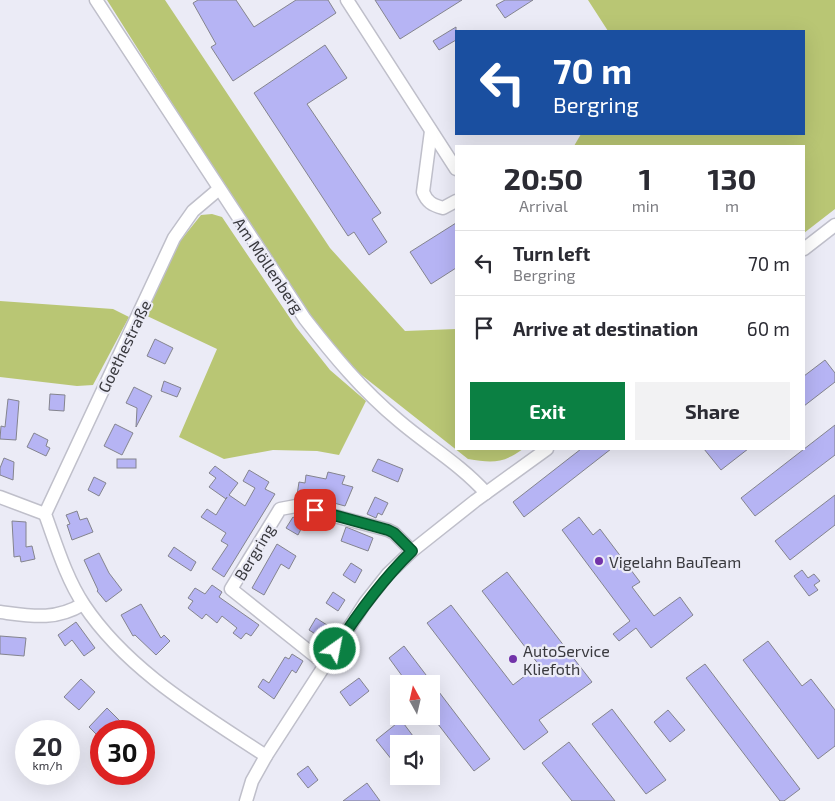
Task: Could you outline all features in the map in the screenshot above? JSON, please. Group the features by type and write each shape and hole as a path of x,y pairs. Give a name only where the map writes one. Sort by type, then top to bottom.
{"street":[{"name":"Am Möllenberg","path":"96,0 305,319 340,364 364,390 398,421 472,477 486,493"},
{"path":"347,0 455,167"},
{"path":"431,131 423,192 426,200 434,206 444,208 455,202"},
{"name":"Goethestraße","path":"45,514 174,238 193,211 219,189"},
{"path":"805,248 835,225"},
{"path":"246,801 252,781 266,756 365,603 388,574 412,551 486,493 546,450"},
{"path":"0,497 45,514 63,563 83,604 123,652 167,690 266,756"},
{"name":"Bergring","path":"325,664 231,589 280,509 296,506 388,530 394,533 412,551"},
{"path":"0,612 35,617 54,616 83,604"}],"green space":[{"path":"107,0 165,0 330,248 405,331 455,329 455,449 340,358 307,317"},
{"path":"588,0 835,0 835,209 805,232 805,145 575,145 580,135 805,135 805,30 607,30"},
{"path":"212,214 222,217 296,327 330,370 366,401 339,455 317,451 273,450 224,459 179,437 217,349 145,315 177,245 201,215"},
{"path":"0,301 113,309 129,317 93,385 77,386 0,377"},
{"path":"457,450 522,450 503,460 484,461 468,459"}],"building":[{"path":"198,0 236,0 254,27 296,0 328,0 336,13 233,81 211,47 216,44 193,3"},
{"path":"375,0 462,0 400,39"},
{"path":"505,0 533,0 505,18 496,5"},
{"path":"456,27 455,41 439,50 433,41"},
{"path":"325,45 347,78 307,104 381,213 372,219 387,242 369,255 354,232 348,236 254,93"},
{"path":"455,224 455,269 431,284 410,252"},
{"path":"155,339 173,348 165,364 147,356"},
{"path":"825,360 835,373 835,382 805,405 805,375"},
{"path":"164,381 181,388 177,397 161,391"},
{"path":"134,387 152,396 136,427 137,408 126,403"},
{"path":"50,394 65,395 64,411 49,410"},
{"path":"8,399 19,401 16,440 0,439 1,426 5,427"},
{"path":"115,424 133,433 122,455 104,446"},
{"path":"835,425 835,455 755,516 741,498"},
{"path":"34,433 48,440 46,446 50,448 46,456 27,447"},
{"path":"580,450 610,450 524,517 513,502"},
{"path":"705,450 747,450 721,470"},
{"path":"4,458 14,462 13,480 0,475 0,468"},
{"path":"117,459 136,459 136,468 117,468"},
{"path":"378,459 403,469 398,482 372,471"},
{"path":"215,466 238,483 229,495 245,506 255,488 243,481 249,470 269,482 265,489 275,494 224,577 212,569 228,545 221,541 226,533 201,517 207,509 216,515 226,499 209,487 216,478 209,473"},
{"path":"328,472 345,476 342,484 353,487 345,506 297,495 299,482 305,483 306,475 326,479"},
{"path":"94,477 106,483 99,496 88,490"},
{"path":"835,495 835,525 790,560 775,541"},
{"path":"375,497 388,503 382,515 378,513 376,518 367,514"},
{"path":"77,511 80,520 87,518 93,532 72,540 67,525 70,524 66,515"},
{"path":"293,517 304,523 298,535 286,528"},
{"name":"Vigelahn BauTeam","path":"579,517 593,535 600,529 640,582 632,587 654,616 680,597 693,615 651,648 636,628 619,641 613,634 630,621 562,530"},
{"path":"12,521 26,522 26,547 32,546 35,559 21,562 20,556 14,557"},
{"path":"346,527 373,538 368,551 341,541"},
{"path":"277,544 296,556 289,569 281,564 264,595 252,588"},
{"path":"174,547 196,562 191,571 168,556"},
{"path":"99,553 109,573 122,590 106,602 97,591 84,560"},
{"path":"351,563 362,570 355,583 343,575"},
{"path":"802,570 808,578 814,574 820,581 814,585 818,590 809,596 794,576"},
{"path":"507,572 592,682 539,720 548,732 524,750 427,623 451,605 513,685 539,665 482,591"},
{"path":"212,585 222,592 219,597 259,625 251,636 246,633 241,639 233,633 237,628 222,616 217,623 206,614 202,619 188,608 193,601 188,598 195,588 205,594"},
{"path":"333,592 345,600 338,611 326,603"},
{"path":"141,604 161,638 164,635 170,641 156,655 135,635 133,636 121,615"},
{"path":"316,618 327,625 320,637 309,630"},
{"path":"76,622 95,648 84,656 72,640 65,646 58,635"},
{"path":"0,636 26,638 24,656 0,654"},
{"path":"768,641 802,686 811,679 835,710 835,746 818,759 743,660"},
{"path":"404,646 426,675 401,675 389,658"},
{"path":"292,654 303,661 296,673 292,670 274,699 258,687 263,679 269,683 285,657 289,659"},
{"path":"705,664 800,789 784,801 780,801 686,678"},
{"path":"359,678 369,691 350,706 340,692"},
{"path":"81,679 95,692 79,710 64,697"},
{"path":"440,693 490,759 474,771 439,725"},
{"path":"107,708 119,720 96,720"},
{"path":"612,709 666,780 646,794 592,724"},
{"path":"668,710 685,730 670,742 654,722"},
{"path":"395,725 405,725 412,735 390,735 390,758 376,740"},
{"path":"569,742 615,801 572,801 542,763"},
{"path":"308,766 318,780 308,788 297,774"},
{"path":"367,783 380,801 343,801"}],"place":[{"name":"Vigelahn BauTeam","path":"599,561"},
{"name":"AutoService Kliefoth","path":"513,659"}],"route":[{"path":"315,510 388,530 394,533 412,551 388,574 365,603 335,649"}]}
